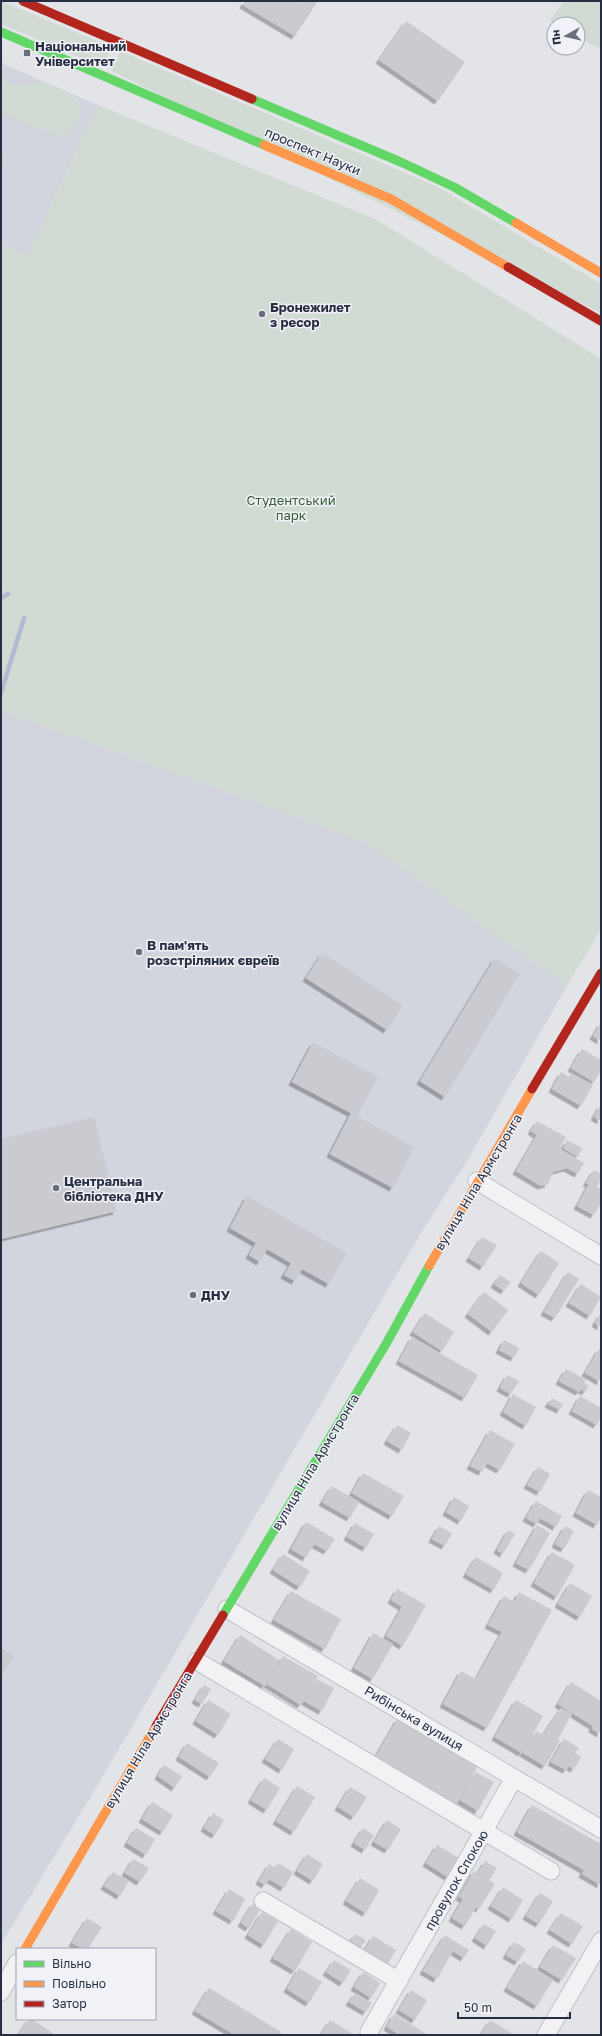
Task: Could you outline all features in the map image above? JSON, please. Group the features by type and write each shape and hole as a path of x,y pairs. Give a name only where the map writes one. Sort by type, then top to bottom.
{"main road":[{"name":"проспект Науки","path":"24,1 410,166 454,187 601,274"},
{"name":"проспект Науки","path":"1,32 391,199 601,321"},
{"name":"вулиця Ніла Армстронга","path":"26,1948 113,1797 197,1661 227,1608 386,1344 477,1181 601,973"}],"street":[{"path":"477,1181 601,1256"},
{"name":"Рибінська вулиця","path":"227,1608 382,1698 601,1829"},
{"path":"197,1661 551,1871"},
{"name":"провулок Спокою","path":"369,2032 514,1778"},
{"path":"263,1902 398,1981"},
{"path":"546,2035 601,1941"},
{"path":"1,1992 16,1966"}],"shaded area":[{"path":"1,63 98,105 28,255 1,245"},
{"name":"ДНУ","path":"1,707 6,712 366,842 567,986 469,1158 421,1233 96,1788 1,1944"}],"green space":[{"path":"1,1 111,47 103,67 1,24"},
{"path":"564,1 601,1 601,49 586,41 586,16 553,16"},
{"path":"120,51 438,187 601,284 601,313 112,71"},
{"path":"1,79 19,86 41,81 75,97 80,103 81,111 78,120 69,133 63,136 55,135 8,116 1,108"},
{"name":"Студентський парк","path":"98,105 377,220 601,359 601,929 567,986 366,842 6,712 1,707 1,245 28,255"}],"building":[{"path":"245,1 297,1 301,3 302,1 318,1 295,36 243,5"},
{"path":"406,21 465,62 438,101 379,60"},
{"path":"1,154 4,160 1,168"},
{"path":"322,953 403,1005 387,1030 306,978"},
{"path":"495,958 520,974 445,1097 420,1081"},
{"path":"601,1022 601,1041 593,1036"},
{"path":"313,1042 378,1077 357,1116 414,1147 393,1188 330,1154 351,1113 292,1082"},
{"path":"582,1049 601,1060 601,1071 594,1082 571,1068"},
{"path":"561,1072 569,1077 571,1073 593,1085 581,1106 552,1089"},
{"path":"601,1104 601,1121 594,1117"},
{"name":"Центральна бібліотека ДНУ","path":"94,1117 117,1211 1,1239 1,1139"},
{"path":"537,1121 566,1137 560,1148 543,1139 584,1163 578,1174 567,1168 553,1172 548,1184 541,1186 516,1171 537,1135 531,1131"},
{"path":"567,1140 582,1148 578,1157 563,1148"},
{"path":"594,1170 601,1174 601,1179 597,1187 601,1189 601,1203 594,1215 577,1206 589,1184 586,1183"},
{"path":"247,1196 347,1253 329,1284 302,1269 295,1281 284,1275 291,1263 267,1249 260,1262 249,1255 256,1243 230,1228"},
{"path":"482,1237 497,1245 483,1267 469,1258"},
{"path":"541,1251 559,1263 539,1295 521,1283"},
{"path":"568,1272 579,1279 555,1318 544,1312"},
{"path":"500,1275 511,1282 504,1291 494,1284"},
{"path":"581,1284 601,1297 590,1316 569,1303"},
{"path":"484,1292 508,1310 492,1332 468,1314"},
{"path":"425,1313 454,1332 442,1351 413,1332"},
{"path":"601,1313 601,1327 595,1323"},
{"path":"412,1337 478,1375 465,1398 399,1361"},
{"path":"504,1340 519,1348 514,1358 499,1350"},
{"path":"599,1349 601,1350 601,1382 585,1373"},
{"path":"566,1369 586,1380 584,1383 589,1386 585,1392 581,1389 579,1392 559,1381"},
{"path":"507,1375 519,1381 511,1394 500,1388"},
{"path":"513,1394 536,1407 526,1426 503,1412"},
{"path":"580,1396 601,1408 601,1417 597,1425 572,1411"},
{"path":"552,1398 563,1404 560,1410 548,1404"},
{"path":"397,1425 411,1433 402,1450 387,1441"},
{"path":"490,1430 515,1444 500,1470 487,1463 482,1472 470,1466"},
{"path":"538,1467 550,1474 540,1492 527,1485"},
{"path":"363,1473 404,1496 392,1516 352,1493"},
{"path":"332,1486 359,1502 350,1518 322,1502"},
{"path":"588,1490 601,1497 601,1517 597,1525 576,1513"},
{"path":"454,1497 469,1506 461,1521 446,1512"},
{"path":"536,1501 562,1516 556,1527 540,1518 537,1524 526,1518"},
{"path":"306,1522 335,1539 327,1551 314,1544 306,1558 291,1549"},
{"path":"355,1523 374,1534 366,1548 347,1537"},
{"path":"537,1525 550,1533 529,1570 516,1563"},
{"path":"439,1526 452,1533 445,1546 432,1539"},
{"path":"565,1526 574,1531 564,1549 555,1544"},
{"path":"508,1530 515,1534 503,1554 497,1550"},
{"path":"552,1552 575,1565 557,1597 534,1583"},
{"path":"283,1554 310,1571 300,1587 273,1570"},
{"path":"476,1557 503,1573 494,1590 466,1574"},
{"path":"570,1583 592,1596 580,1617 558,1604"},
{"path":"397,1589 426,1605 403,1646 386,1636 402,1607 391,1600"},
{"path":"291,1591 341,1619 325,1649 274,1620"},
{"path":"519,1592 552,1610 487,1728 443,1704 461,1671 476,1679 502,1632 488,1625 504,1596 514,1602"},
{"path":"373,1633 393,1644 373,1679 354,1668"},
{"path":"240,1635 279,1660 265,1686 224,1661"},
{"path":"1,1648 14,1656 1,1677"},
{"path":"283,1656 318,1676 301,1705 267,1684"},
{"path":"317,1679 334,1688 322,1711 304,1701"},
{"path":"571,1682 601,1701 601,1734 592,1729 593,1726 558,1704"},
{"path":"204,1685 211,1689 202,1704 195,1700"},
{"path":"208,1700 231,1714 218,1735 196,1721"},
{"path":"516,1700 543,1716 522,1753 495,1737"},
{"path":"561,1708 572,1714 558,1739 560,1741 545,1766 523,1753 536,1731 543,1735"},
{"path":"398,1718 478,1765 453,1810 372,1763"},
{"path":"278,1739 294,1749 282,1770 265,1759"},
{"path":"564,1739 579,1748 575,1753 581,1757 574,1769 569,1766 566,1770 551,1762"},
{"path":"187,1743 219,1763 210,1777 179,1757"},
{"path":"164,1765 182,1776 175,1788 158,1776"},
{"path":"475,1772 494,1782 478,1811 460,1800"},
{"path":"264,1778 280,1788 267,1810 251,1800"},
{"path":"297,1786 315,1797 294,1832 276,1821"},
{"path":"350,1787 367,1797 354,1817 338,1807"},
{"path":"152,1802 173,1815 163,1832 142,1819"},
{"path":"532,1805 599,1843 601,1840 601,1885 582,1874 584,1870 517,1832"},
{"path":"213,1813 224,1820 215,1835 204,1828"},
{"path":"387,1820 401,1829 388,1850 374,1842"},
{"path":"136,1828 155,1839 146,1855 127,1843"},
{"path":"363,1828 374,1835 365,1850 354,1843"},
{"path":"437,1845 460,1859 448,1877 426,1863"},
{"path":"307,1854 323,1864 313,1881 297,1871"},
{"path":"133,1859 149,1868 140,1882 125,1873"},
{"path":"485,1861 497,1868 489,1880 495,1884 479,1909 476,1907 465,1926 452,1918 463,1899 459,1897 474,1871 478,1873"},
{"path":"278,1863 293,1872 284,1888 269,1879 265,1885 259,1881 269,1864 275,1868"},
{"path":"113,1872 129,1881 120,1896 104,1886"},
{"path":"360,1878 379,1890 366,1913 346,1901"},
{"path":"503,1887 523,1900 512,1919 491,1906"},
{"path":"229,1889 245,1899 233,1921 216,1911"},
{"path":"540,1893 553,1901 539,1924 526,1916"},
{"path":"253,1903 261,1908 249,1928 241,1923"},
{"path":"262,1912 278,1921 264,1945 248,1935"},
{"path":"561,1913 583,1926 572,1944 550,1930"},
{"path":"87,1918 102,1927 89,1948 81,1948 72,1943"},
{"path":"484,1924 496,1931 487,1946 475,1938"},
{"path":"291,1929 312,1942 295,1971 273,1958"},
{"path":"355,1934 366,1940 360,1949 350,1942"},
{"path":"445,1935 469,1950 464,1958 453,1951 437,1979 423,1971"},
{"path":"373,1936 396,1950 386,1967 363,1953"},
{"path":"514,1942 526,1949 518,1962 506,1955"},
{"path":"553,1945 576,1958 562,1980 540,1967"},
{"path":"334,1960 351,1970 343,1983 326,1972"},
{"path":"523,1961 553,1980 537,2006 507,1988"},
{"path":"299,1968 322,1982 309,2003 287,1989"},
{"path":"363,1972 380,1983 371,1998 354,1987"},
{"path":"209,1988 281,2032 279,2035 235,2035 195,2011"},
{"path":"411,1990 427,2000 415,2020 399,2010"},
{"path":"355,1993 372,2003 366,2012 349,2002"},
{"path":"394,2014 428,2035 396,2035 397,2033 387,2027"},
{"path":"28,2020 34,2020 53,2033 52,2035 18,2035"},
{"path":"330,2020 355,2035 321,2035"},
{"path":"490,2020 515,2035 481,2035"}],"waterway":[{"path":"1,598 8,594"},
{"path":"1,693 24,618"}],"traffic: fast":[{"path":"1,32 264,145"},
{"path":"252,99 403,163 454,187 516,223"},
{"path":"223,1615 386,1344 429,1266"}],"traffic: slow":[{"path":"264,145 391,199 508,267"},
{"path":"516,223 601,273"},
{"path":"429,1266 532,1089"},
{"path":"26,1948 156,1726"}],"traffic: jam":[{"path":"23,1 252,99"},
{"path":"508,267 601,321"},
{"path":"532,1089 601,973"},
{"path":"156,1726 223,1615"}],"place":[{"name":"Національний Університет","path":"27,53"},
{"name":"Бронежилет з ресор","path":"262,314"},
{"name":"В пам'ять розстріляних євреїв","path":"139,952"},
{"name":"Центральна бібліотека ДНУ","path":"56,1188"},
{"name":"ДНУ","path":"193,1295"}]}
